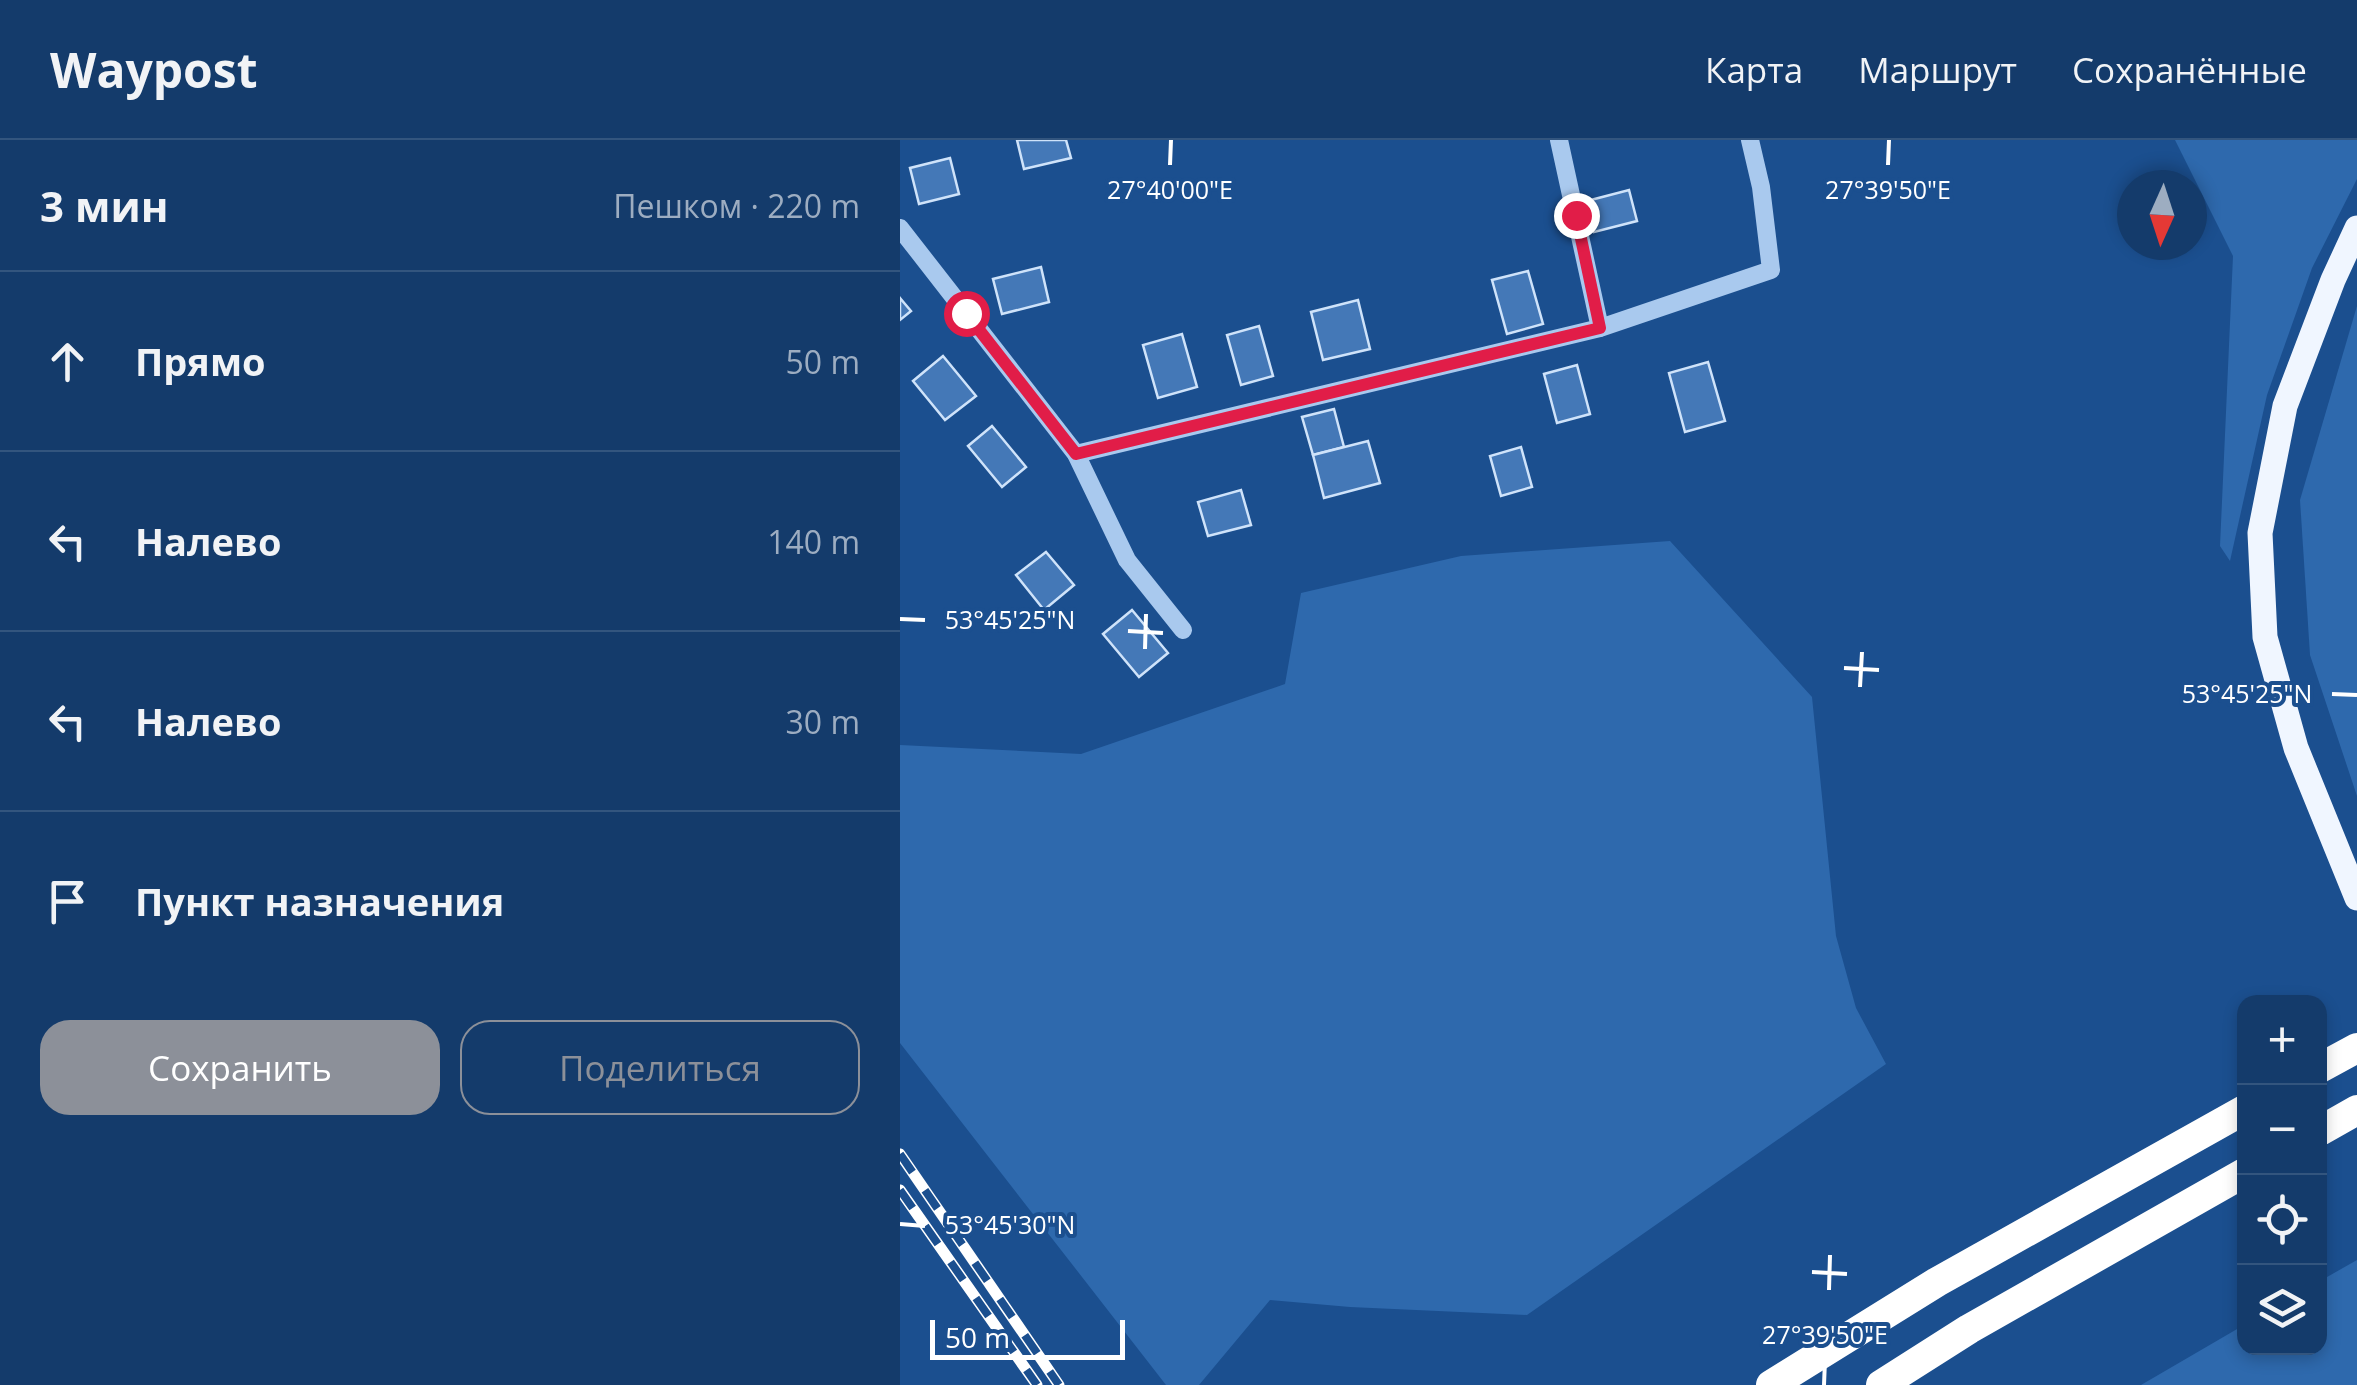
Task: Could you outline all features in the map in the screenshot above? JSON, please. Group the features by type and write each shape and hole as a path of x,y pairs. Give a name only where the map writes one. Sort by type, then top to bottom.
{"highway":[{"path":"2327,1127 2357,1110"},
{"path":"1771,1385 1937,1282 2237,1114"},
{"path":"1881,1385 1969,1330 2242,1175"}],"main road":[{"path":"2357,228 2285,406 2260,533 2265,637 2296,748 2357,898"}],"lane":[{"path":"1559,140 1600,328"},
{"path":"1076,454 1600,328 1772,270 1761,187 1750,140"},
{"path":"900,228 1076,454 1127,560 1183,630"}],"shaded area":[{"path":"2175,140 2357,140 2357,179 2312,268 2267,395 2230,561 2220,546 2233,256 2207,204 2207,170 2190,170"},
{"path":"2357,306 2357,796 2310,655 2300,500"},
{"path":"1670,541 1812,697 1836,936 1856,1008 1886,1064 1527,1315 1270,1300 1199,1385 1166,1385 900,1043 900,745 1081,754 1285,684 1301,593 1461,556"},
{"path":"2357,1260 2357,1385 2141,1385 2237,1329 2237,1355 2327,1355 2327,1277"}],"building":[{"path":"1017,140 1066,140 1071,158 1024,169"},
{"path":"950,158 959,194 919,204 910,168"},
{"path":"1629,190 1637,221 1594,232 1587,201"},
{"path":"1041,267 1049,302 1002,314 993,279"},
{"path":"1528,271 1543,324 1507,334 1492,280"},
{"path":"900,298 911,311 900,320"},
{"path":"1358,300 1370,349 1323,360 1311,312"},
{"path":"1259,326 1273,376 1241,385 1227,335"},
{"path":"1182,334 1197,387 1158,398 1143,345"},
{"path":"943,356 976,396 945,420 913,381"},
{"path":"1708,362 1725,421 1685,432 1669,373"},
{"path":"1577,365 1590,414 1557,423 1544,374"},
{"path":"1334,409 1344,447 1313,455 1302,417"},
{"path":"992,426 1026,467 1002,487 968,446"},
{"path":"1368,441 1380,483 1324,498 1313,455"},
{"path":"1521,447 1532,487 1501,496 1490,456"},
{"path":"1241,490 1251,525 1208,536 1198,502"},
{"path":"1046,552 1074,585 1044,610 1016,575"},
{"path":"1132,610 1168,653 1139,677 1103,634"}],"railway":[{"path":"900,1154 1059,1385"},
{"path":"900,1190 1037,1385"}],"route":[{"path":"966,313 1076,454 1600,328 1576,215"}]}
